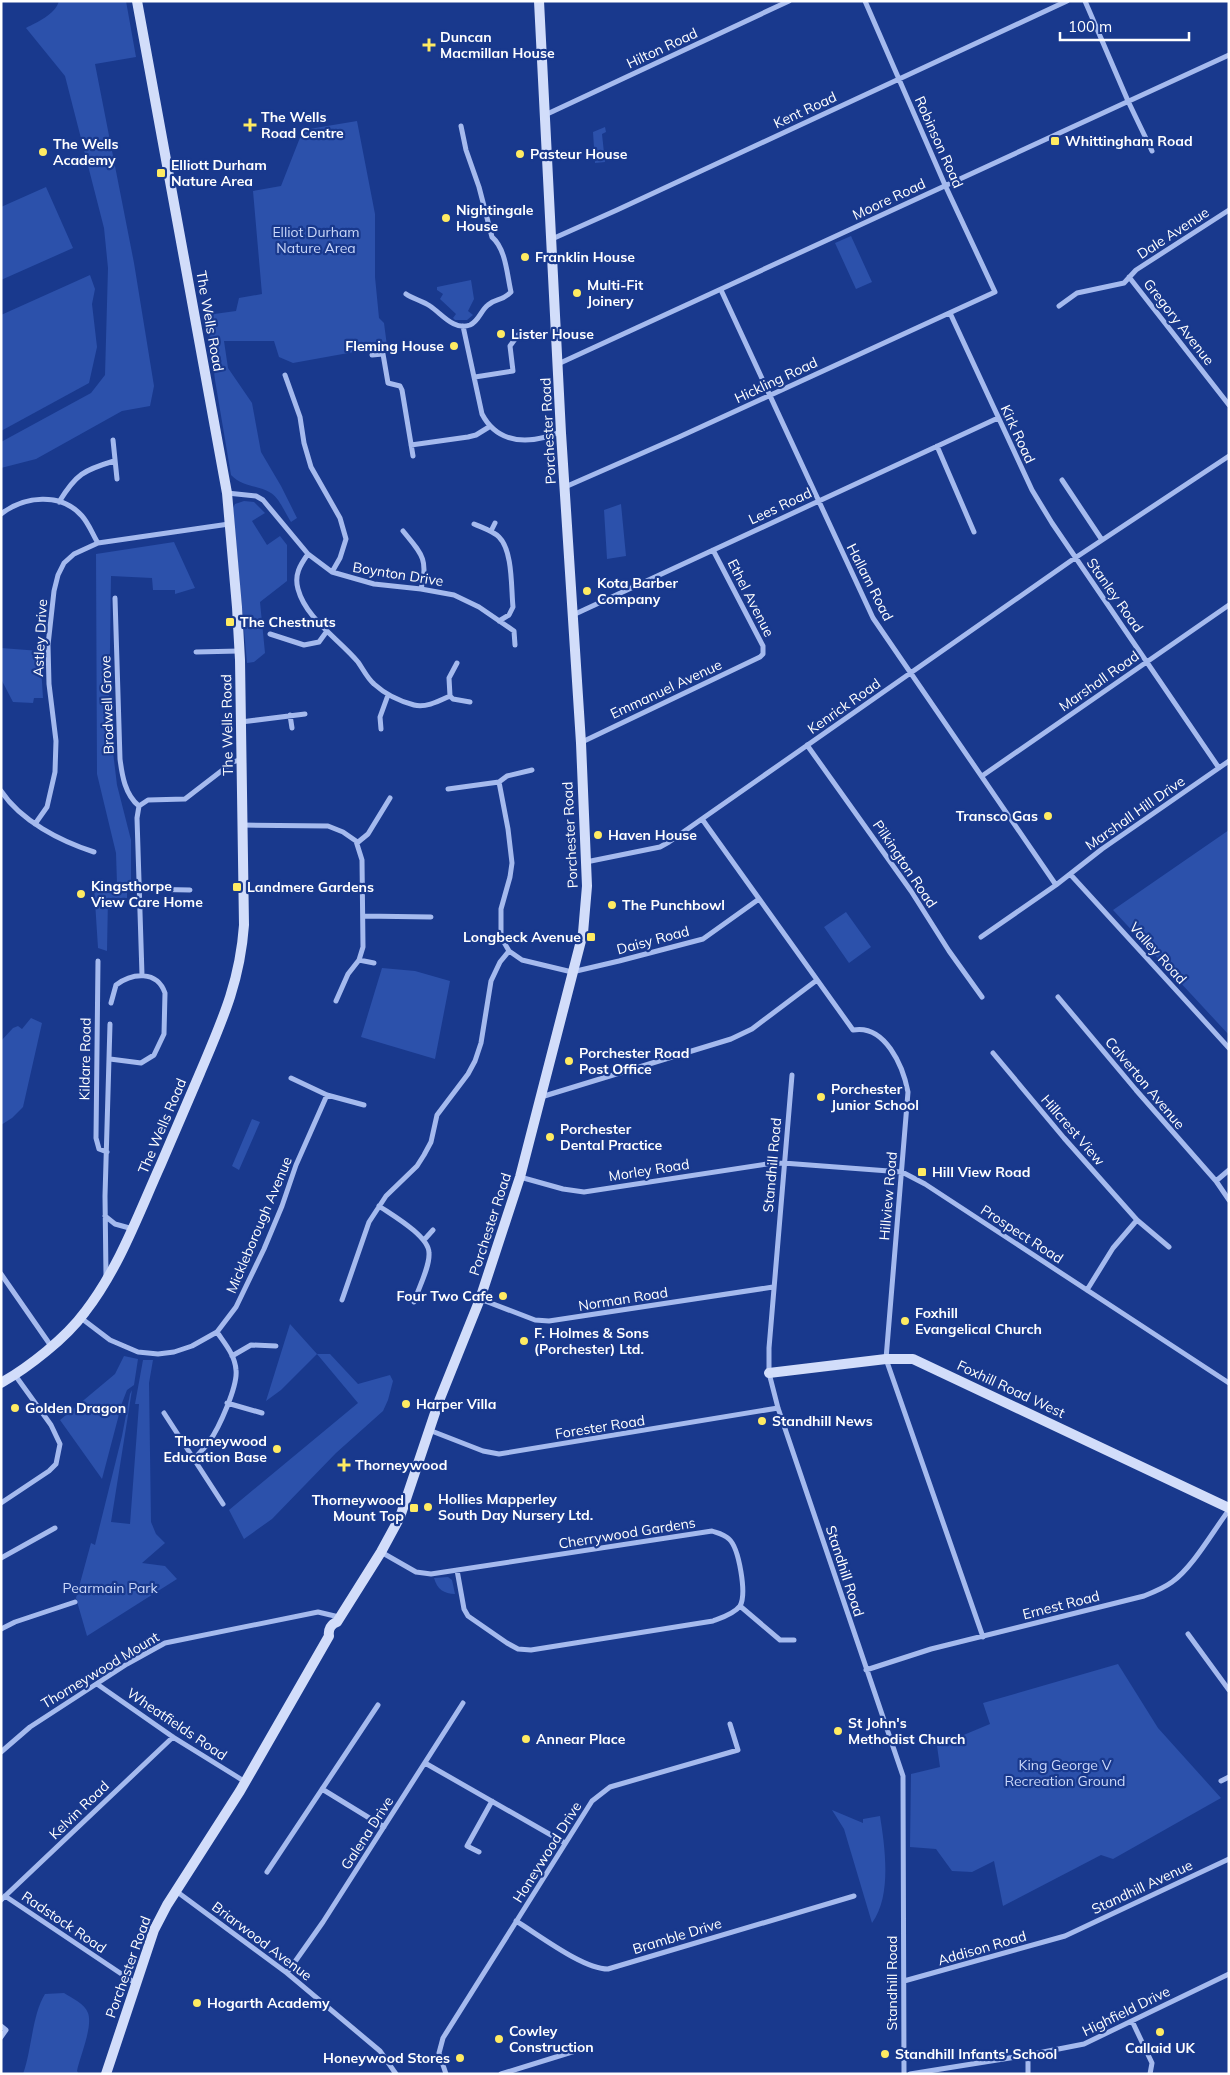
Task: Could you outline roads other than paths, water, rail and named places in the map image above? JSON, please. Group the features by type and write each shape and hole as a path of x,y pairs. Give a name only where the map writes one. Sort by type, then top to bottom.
{"street":[{"name":"The Wells Road","path":"1,1383 52,1346 81,1318 106,1281 133,1229 218,1030 234,988 242,950 244,925 239,651 227,494 137,1"},
{"name":"Porchester Road","path":"106,2074 154,1930 329,1636 328,1632 381,1552 403,1509 429,1430 480,1299 520,1177 585,918 587,886 581,743 572,615 570,549 561,433 539,1"},
{"name":"Hilton Road","path":"545,115 789,1"},
{"name":"Robinson Road","path":"865,1 994,292"},
{"name":"Kent Road","path":"552,239 1067,1"},
{"path":"1085,1 1128,102 1152,151"},
{"name":"Moore Road","path":"558,364 1229,55"},
{"path":"406,294 431,306 453,324 463,326 476,322 486,306 492,302 504,300 511,292 505,262 497,242 492,237 479,187 464,143 461,126"},
{"path":"457,144 464,143"},
{"name":"Dale Avenue","path":"1059,306 1077,293 1124,283 1129,277 1229,210"},
{"name":"Gregory Avenue","path":"1129,277 1229,405"},
{"name":"Hallam Road","path":"721,290 873,618 1056,885"},
{"name":"Hickling Road","path":"565,487 994,292"},
{"name":"Kirk Road","path":"950,313 1032,490 1076,558"},
{"path":"463,326 482,414 489,426 498,433 518,439 529,439 561,433"},
{"path":"474,377 514,371 510,346 518,336 533,333"},
{"path":"372,355 383,354 388,383 400,386 402,390 413,456"},
{"path":"285,375 300,417 304,443 311,467 340,518 346,539 340,558 332,572"},
{"name":"Lees Road","path":"572,615 998,418"},
{"path":"411,445 468,437 476,435 489,426"},
{"path":"113,440 117,479"},
{"path":"938,446 974,532"},
{"name":"Kenrick Road","path":"586,862 660,848 1102,540 1229,456"},
{"path":"59,502 67,488 88,469 114,461"},
{"path":"1062,480 1102,540"},
{"name":"Boynton Drive","path":"227,494 256,496 263,500 308,554 332,572 374,584 454,595 479,608 514,631 515,645"},
{"path":"1,514 27,500 46,499 59,502 72,508 82,516 98,543"},
{"path":"491,531 495,523"},
{"name":"Astley Drive","path":"36,824 47,807 53,788 57,758 49,684 48,645 54,591 58,575 64,563 74,554 98,543 230,524"},
{"path":"474,524 491,531 500,538 507,549 513,607 509,615 499,621"},
{"path":"403,531 423,558 425,573 421,589"},
{"name":"Ethel Avenue","path":"713,550 763,646 763,654 760,657"},
{"path":"308,554 297,573 297,588 305,605 358,663 371,682 388,695 415,706 422,706 450,696"},
{"name":"Stanley Road","path":"1076,558 1219,768"},
{"name":"Brodwell Grove","path":"115,598 120,759 122,774 130,795 139,806"},
{"name":"Marshall Road","path":"982,776 1229,605"},
{"path":"270,634 304,645 319,642 327,631"},
{"path":"196,652 239,651"},
{"name":"Emmanuel Avenue","path":"581,743 760,657"},
{"path":"450,696 449,678 457,663"},
{"path":"381,729 380,717 388,695"},
{"path":"450,696 454,699 470,702"},
{"path":"241,722 305,714"},
{"path":"290,715 292,728"},
{"name":"Pilkington Road","path":"806,745 911,891 982,996"},
{"path":"111,1003 116,985 142,974 137,818 139,806 148,800 185,799 233,762 242,759"},
{"name":"Marshall Hill Drive","path":"980,937 1229,761"},
{"path":"448,789 499,782 507,776 532,770"},
{"path":"499,782 512,863 510,877 500,909 501,937 508,951 522,960 572,972"},
{"path":"1,791 36,824 74,846 94,852"},
{"path":"357,843 368,834 390,798"},
{"name":"Hillview Road","path":"702,819 853,1030 861,1028 876,1035 887,1046 902,1067 908,1092 886,1359 983,1637"},
{"path":"242,825 328,826 343,832 357,843 362,860 363,947 359,960 348,974 336,1001"},
{"name":"Valley Road","path":"1070,874 1229,1048"},
{"path":"140,889 190,890"},
{"name":"Daisy Road","path":"572,972 702,938 759,900"},
{"path":"363,916 431,917"},
{"path":"342,1300 369,1222 379,1206 417,1166 431,1142 437,1115 468,1074 475,1061 481,1044 491,981 497,967 508,951"},
{"name":"Kildare Road","path":"98,960 96,1138 99,1149 107,1152"},
{"path":"359,960 374,963"},
{"name":"Kildare Road","path":"110,1059 145,1062 154,1055 164,1034 165,993 163,986 157,980 142,974"},
{"path":"541,1098 731,1039 752,1029 817,980"},
{"name":"Calverton Avenue","path":"1058,997 1168,1128 1216,1181 1229,1200"},
{"name":"Kildare Road","path":"106,1281 105,1216 110,1024"},
{"name":"Hillcrest View","path":"993,1053 1064,1138 1137,1220 1169,1247"},
{"name":"Standhill Road","path":"792,1075 773,1287 769,1374 778,1408 903,1776 904,2074"},
{"path":"291,1078 327,1094 364,1105"},
{"name":"Mickleborough Avenue","path":"81,1318 110,1340 138,1352 158,1354 174,1352 192,1346 217,1332 236,1307 264,1249 282,1206 296,1165 327,1094"},
{"name":"Prospect Road","path":"783,1163 902,1172 925,1184 1229,1383"},
{"name":"Morley Road","path":"520,1177 563,1189 584,1192 739,1167 783,1163"},
{"path":"1216,1181 1229,1170"},
{"path":"379,1206 424,1240 430,1252 414,1302"},
{"path":"105,1216 115,1224 133,1229"},
{"path":"1087,1290 1113,1248 1137,1220"},
{"path":"424,1240 433,1230"},
{"path":"1,1274 52,1346"},
{"name":"Norman Road","path":"480,1299 535,1320 549,1321 773,1287"},
{"path":"194,1459 210,1441 234,1384 236,1370 232,1356 217,1332"},
{"path":"232,1356 250,1345 266,1348 276,1346"},
{"name":"Foxhill Road West","path":"769,1374 886,1359 907,1359 923,1363 1229,1509"},
{"path":"1,1502 49,1471 56,1464 60,1444 52,1425 14,1375"},
{"path":"227,1403 262,1414"},
{"name":"Forester Road","path":"429,1430 483,1451 499,1454 778,1408"},
{"path":"164,1414 223,1504"},
{"name":"Ernest Road","path":"866,1670 931,1649 1158,1590 1173,1582 1183,1572 1229,1509"},
{"path":"1,1558 55,1528"},
{"name":"Cherrywood Gardens","path":"381,1552 416,1572 431,1574 712,1531 721,1533 730,1539 736,1548 744,1591 740,1606"},
{"path":"457,1570 464,1609 468,1616 518,1649 531,1650 713,1621 728,1615 740,1606 780,1640 794,1640"},
{"path":"1,1629 15,1622 75,1602"},
{"name":"Thorneywood Mount","path":"1,1752 30,1727 149,1651 175,1639 318,1612 338,1619"},
{"path":"1188,1634 1229,1690"},
{"name":"Wheatfields Road","path":"97,1684 242,1785"},
{"name":"Galena Drive","path":"287,1973 323,1922 463,1703"},
{"path":"267,1872 378,1706"},
{"name":"Honeywood Drive","path":"446,2074 439,2052 443,2038 592,1801 610,1788 738,1750 730,1724"},
{"name":"Kelvin Road","path":"3,1898 173,1737"},
{"path":"425,1763 565,1843"},
{"path":"1222,1781 1229,1777"},
{"path":"322,1789 384,1827"},
{"path":"479,1852 467,1846 492,1801"},
{"name":"Standhill Avenue","path":"1065,1936 1229,1860"},
{"name":"Briarwood Avenue","path":"176,1891 287,1973 380,2051 396,2074"},
{"name":"Bramble Drive","path":"516,1921 583,1962 596,1968 608,1969 854,1896"},
{"name":"Radstock Road","path":"3,1898 135,1983"},
{"name":"Addison Road","path":"904,1981 1065,1936"},
{"name":"Highfield Drive","path":"910,2074 1084,2044 1229,1974"},
{"path":"1132,2021 1152,2063 1150,2074"},
{"path":"1,2037 4,2028"},
{"path":"501,2074 585,2048"},
{"path":"1028,2055 1028,2074"}],"place":[{"name":"Duncan Macmillan House","path":"429,45"},
{"name":"The Wells Road Centre","path":"250,125"},
{"name":"Whittingham Road","path":"1055,141"},
{"name":"The Wells Academy","path":"43,152"},
{"name":"Pasteur House","path":"520,154"},
{"name":"Elliott Durham Nature Area","path":"161,173"},
{"name":"Nightingale House","path":"446,218"},
{"name":"Franklin House","path":"525,257"},
{"name":"Multi-Fit Joinery","path":"577,293"},
{"name":"Lister House","path":"501,334"},
{"name":"Fleming House","path":"454,346"},
{"name":"Kota Barber Company","path":"587,591"},
{"name":"The Chestnuts","path":"230,622"},
{"name":"Transco Gas","path":"1048,816"},
{"name":"Haven House","path":"598,835"},
{"name":"Landmere Gardens","path":"237,887"},
{"name":"Kingsthorpe View Care Home","path":"81,894"},
{"name":"The Punchbowl","path":"612,905"},
{"name":"Longbeck Avenue","path":"591,937"},
{"name":"Porchester Road Post Office","path":"569,1061"},
{"name":"Porchester Junior School","path":"821,1097"},
{"name":"Porchester Dental Practice","path":"550,1137"},
{"name":"Hill View Road","path":"922,1172"},
{"name":"Four Two Cafe","path":"503,1296"},
{"name":"Foxhill Evangelical Church","path":"905,1321"},
{"name":"F. Holmes & Sons (Porchester) Ltd.","path":"524,1341"},
{"name":"Harper Villa","path":"406,1404"},
{"name":"Golden Dragon","path":"15,1408"},
{"name":"Standhill News","path":"762,1421"},
{"name":"Thorneywood Education Base","path":"277,1449"},
{"name":"Thorneywood","path":"344,1465"},
{"name":"Hollies Mapperley South Day Nursery Ltd.","path":"428,1507"},
{"name":"Thorneywood Mount Top","path":"414,1508"},
{"name":"St John's Methodist Church","path":"838,1731"},
{"name":"Annear Place","path":"526,1739"},
{"name":"Hogarth Academy","path":"197,2003"},
{"name":"Callaid UK","path":"1160,2032"},
{"name":"Cowley Construction","path":"499,2039"},
{"name":"Standhill Infants' School","path":"885,2054"},
{"name":"Honeywood Stores","path":"460,2058"}],"park label":[{"name":"Elliot Durham Nature Area","path":"316,240"},
{"name":"Pearmain Park","path":"110,1588"},
{"name":"King George V Recreation Ground","path":"1065,1774"}]}
